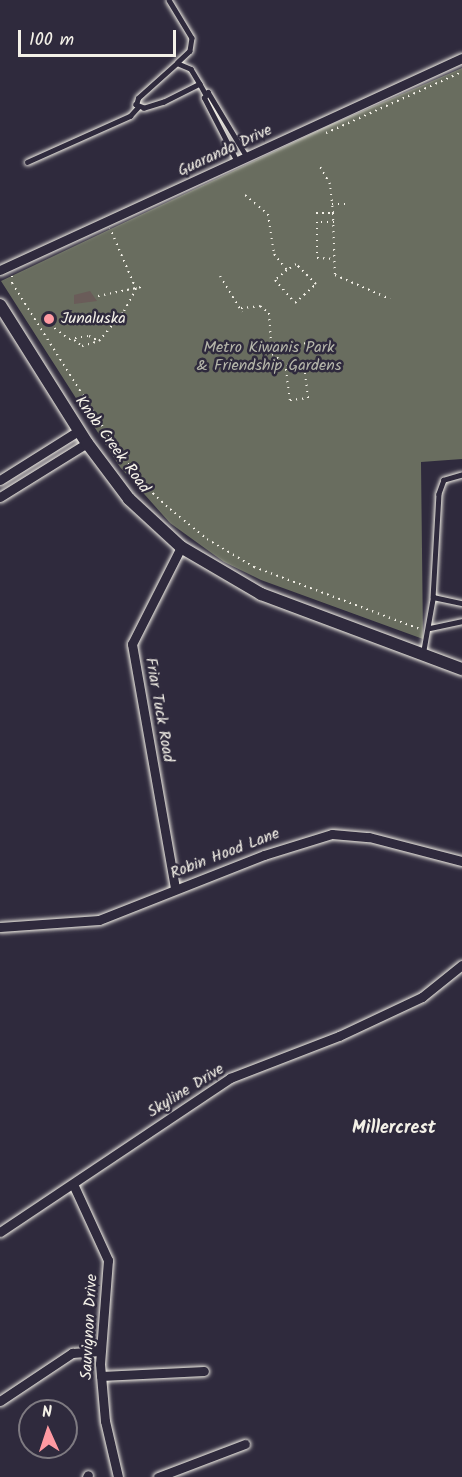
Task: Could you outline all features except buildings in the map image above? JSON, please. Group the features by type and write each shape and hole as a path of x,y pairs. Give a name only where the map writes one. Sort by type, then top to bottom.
{"main road":[{"name":"Knob Creek Road","path":"0,305 78,431 129,499 181,548 261,594 423,652 462,669"}],"street":[{"name":"Guaranda Drive","path":"0,270 462,58"},
{"path":"0,480 78,431"},
{"path":"0,496 87,443"},
{"name":"Friar Tuck Road","path":"175,888 132,644 181,548"},
{"name":"Robin Hood Lane","path":"0,927 99,920 143,905 175,888 303,841 332,834 369,837 462,861"},
{"name":"Skyline Drive","path":"0,1232 230,1078 265,1067 422,997 462,965"},
{"name":"Sauvignon Drive","path":"73,1184 108,1260 100,1351 101,1376 104,1410 118,1477"},
{"path":"0,1401 72,1353 100,1351"},
{"path":"101,1376 204,1371"},
{"path":"158,1477 245,1444"}],"lane":[{"path":"138,107 138,98 188,56 192,38 169,0"},
{"path":"177,63 191,69 205,93 237,162"},
{"path":"27,162 130,116 138,107 164,102 200,84"},
{"path":"205,93 211,93 248,157"},
{"path":"423,652 430,630 439,494 444,480 462,475"},
{"path":"433,597 462,603"},
{"path":"430,630 462,621"}],"path":[{"path":"319,165 330,184 334,222 335,275 390,299"},
{"path":"245,195 268,214 274,254 287,270"},
{"path":"332,204 350,204"},
{"path":"316,213 333,213"},
{"path":"334,222 317,222 316,258 336,260"},
{"path":"100,233 110,228 136,289"},
{"path":"296,264 316,284 295,303 275,280 287,270 296,264"},
{"path":"15,273 12,283 117,449 144,485 170,509 207,539 254,567 430,630"},
{"path":"220,276 242,310 260,306 269,313 273,343 272,354 292,368 304,367 308,398 290,400 286,369 292,368"},
{"path":"98,296 141,286"},
{"path":"45,321 82,346 99,340 124,311 136,289"},
{"path":"74,340 89,336 99,340"},
{"path":"273,343 286,346 314,342 318,349"}],"green space":[{"name":"Metro Kiwanis Park & Friendship Gardens","path":"462,68 462,459 421,462 423,639 261,580 224,562 170,523 120,467 1,281 330,125"}],"place":[{"name":"Junaluska","path":"49,319"}],"district":[{"name":"Millercrest","path":"394,1129"}]}
